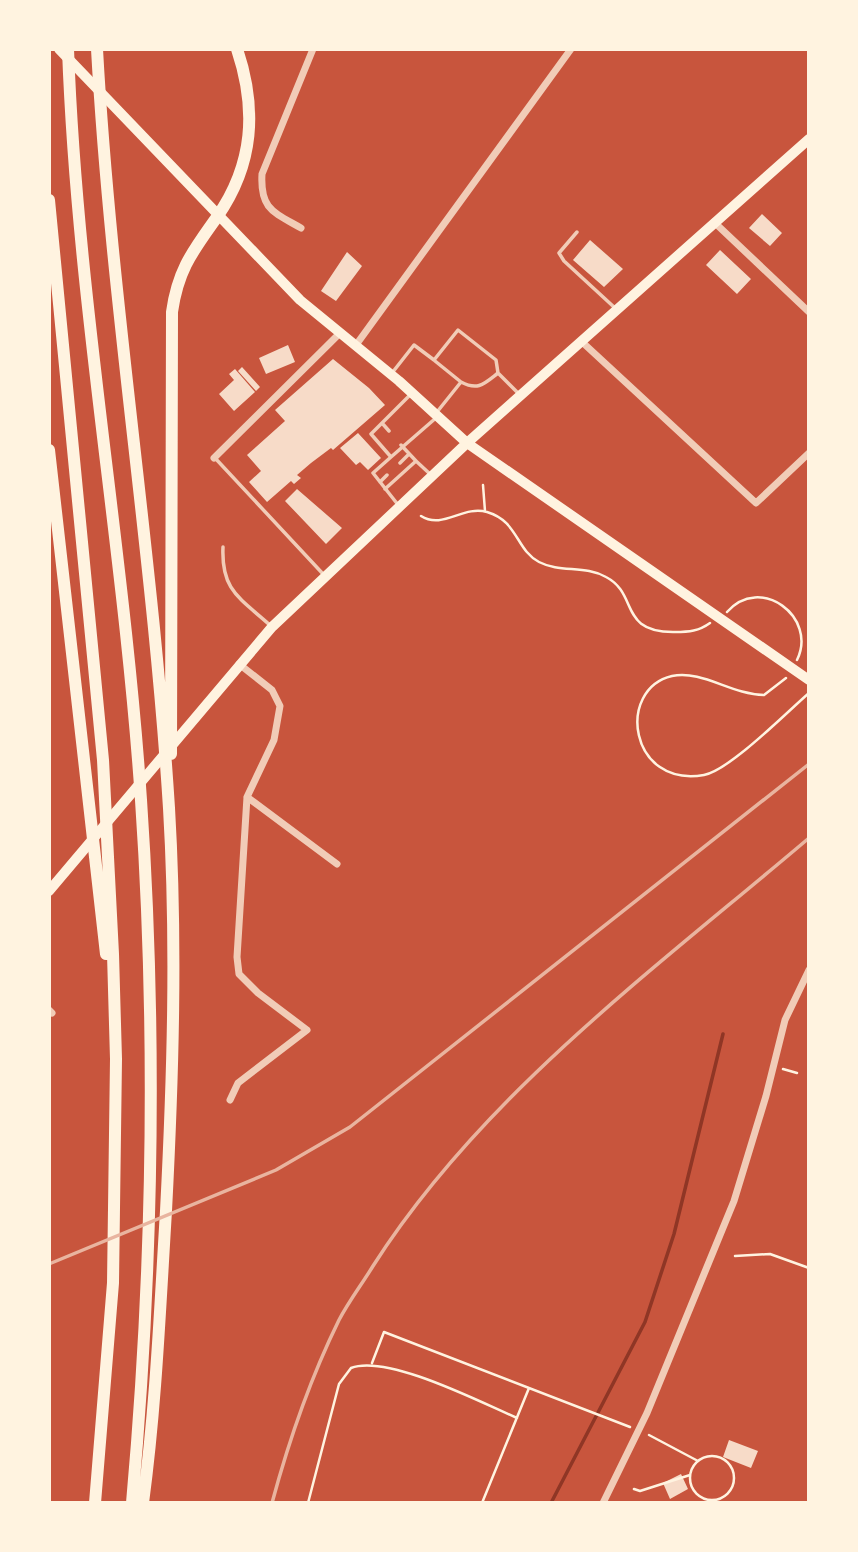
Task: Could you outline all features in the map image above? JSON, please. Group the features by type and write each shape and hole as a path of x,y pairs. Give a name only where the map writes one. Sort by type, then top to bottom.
{"highway":[{"path":"68,49 76,181 120,576 141,799 151,1033 151,1186 149,1263 132,1503"},
{"path":"97,49 109,230 147,569 169,807"},
{"path":"144,1503 163,1260 175,967 169,807 172,312 186,261 219,215 245,163 251,131 249,92 237,49"},
{"path":"49,200 103,760 109,852 116,1059 115,1201 113,1283 95,1503"},
{"path":"49,450 83,739 116,1059"},
{"path":"49,474 57,525"}],"main road":[{"path":"60,49 160,157 300,300 391,374 467,443 809,680"},
{"path":"52,888 272,627 467,443 809,139"}],"street":[{"path":"300,228 272,212 261,190 262,174 313,49"},
{"path":"356,345 571,49"},
{"path":"714,222 809,312"},
{"path":"214,458 340,333"},
{"path":"581,341 756,503 809,453"},
{"path":"230,1100 238,1083 307,1030 258,993 239,974 237,957 247,797 274,740 280,706 271,690 239,664"},
{"path":"247,797 337,864"},
{"path":"603,1503 647,1413 734,1201 766,1096 785,1020 809,970"}],"lane":[{"path":"577,232 559,253 564,261 617,309"},
{"path":"434,360 458,330 496,360 498,373 521,397"},
{"path":"391,374 414,345 461,382 472,387 479,387 498,373"},
{"path":"401,507 373,473 437,415 461,382"},
{"path":"391,457 371,435 413,393"},
{"path":"382,424 389,431"},
{"path":"402,446 432,477"},
{"path":"400,463 410,454"},
{"path":"214,458 326,577"},
{"path":"385,489 416,461"},
{"path":"380,482 387,475"},
{"path":"223,547 222,573 232,589 272,627"}],"path":[{"path":"482,485 485,511"},
{"path":"421,516 428,520 445,521 468,510 485,511 499,517 514,530 531,555 541,563 553,567 584,569 609,578 641,625 656,632 688,632 701,629 710,623"},
{"path":"720,616 741,599 760,596 774,600 791,611 801,626 802,650 797,661"},
{"path":"792,671 779,687 764,695 743,694 689,673 668,677 648,693 635,721 641,747 655,766 676,775 705,775 747,747 809,693"},
{"path":"780,1069 797,1073"},
{"path":"735,1256 770,1254 809,1268"},
{"path":"372,1364 384,1332 631,1427"},
{"path":"308,1503 345,1373 359,1364 401,1370 517,1418"},
{"path":"482,1503 529,1388"},
{"path":"649,1435 698,1461"},
{"path":"634,1489 640,1491 691,1474 698,1461 712,1456 726,1461 734,1474 732,1488 722,1498 709,1500 697,1494 691,1474"}],"building":[{"path":"762,214 782,233 770,246 749,228"},
{"path":"590,240 623,269 604,287 573,260"},
{"path":"720,250 751,279 737,294 706,265"},
{"path":"347,252 362,266 336,301 321,291"},
{"path":"288,345 295,362 266,374 259,358"},
{"path":"333,359 369,388 385,405 333,450 331,448 297,475 301,478 294,484 291,481 267,502 249,482 261,471 247,455 285,421 275,410"},
{"path":"242,367 260,387 256,391 238,371"},
{"path":"235,369 255,392 234,411 219,394 234,380 229,374"},
{"path":"358,433 381,458 368,470 360,462 356,465 340,448"},
{"path":"297,489 342,528 326,544 285,501"},
{"path":"729,1440 758,1451 751,1468 723,1457"},
{"path":"681,1474 688,1489 670,1499 663,1483"}],"waterway":[{"path":"551,1503 645,1322 674,1234 723,1034"}],"railway":[{"path":"49,1264 276,1170 350,1127 809,764"},
{"path":"272,1503 301,1410 339,1320 417,1204 466,1145 574,1037 809,838"}]}
